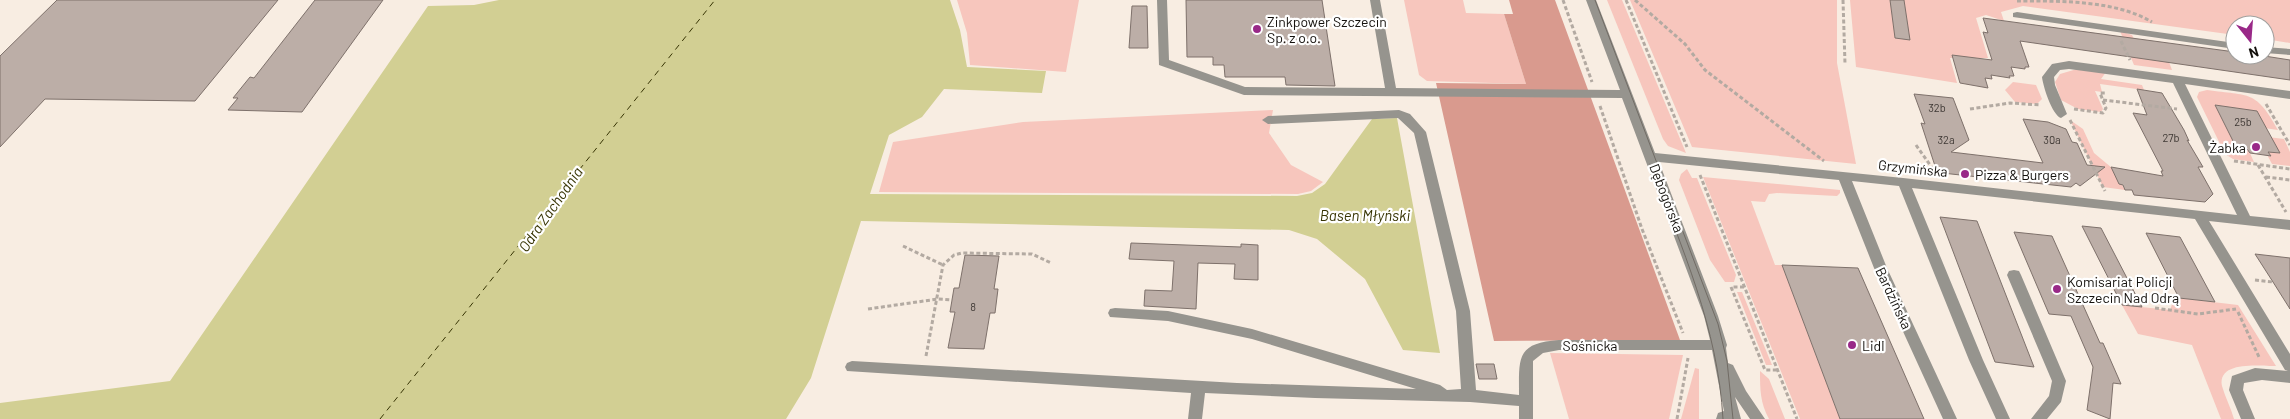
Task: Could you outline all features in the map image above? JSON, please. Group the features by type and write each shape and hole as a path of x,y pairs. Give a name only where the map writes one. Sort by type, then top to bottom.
{"street":[{"path":"1162,0 1163,62 1244,91 1627,94"},
{"path":"1375,0 1392,92"},
{"name":"Dębogórska","path":"1591,0 1720,345 1728,400 1725,419"},
{"path":"2017,14 2225,45"},
{"path":"2275,51 2290,52"},
{"path":"2064,115 2056,102 2048,77 2056,67 2082,65 2290,95"},
{"path":"2177,79 2246,220"},
{"path":"1268,120 1399,114 1414,124 1420,132 1463,311 1469,396"},
{"name":"Grzymińska","path":"1651,157 1903,182 2246,220 2289,220"},
{"name":"Bardzińska","path":"1844,176 1855,210 1871,248 1950,419"},
{"path":"1903,182 1934,250 1987,387 2003,419"},
{"path":"2199,215 2290,366"},
{"path":"2014,274 2058,382 2056,398 2038,419"},
{"path":"1115,313 1168,316 1233,330 1340,359 1410,383 1469,396"},
{"name":"Sośnicka","path":"1526,419 1524,401 1526,361 1528,355 1541,348 1559,345 1720,345"},
{"path":"1720,345 1736,387 1758,419"},
{"path":"852,367 1407,396 1469,396 1524,401"},
{"path":"2248,419 2236,390 2236,380 2242,376 2254,374 2290,377"},
{"path":"1195,419 1199,386"}],"path":[{"path":"1564,0 1642,229 1688,345 1685,380 1677,419"},
{"path":"1626,0 1689,150"},
{"path":"1635,0 1675,34 1718,81 1829,164"},
{"path":"1842,0 1845,64"},
{"path":"2017,14 2006,9 2006,6 2017,1 2038,1 2117,7 2141,13 2154,24 2160,35"},
{"path":"2116,28 2133,68"},
{"path":"2056,102 2066,103 2081,112 2099,114 2106,111 2100,93 2105,93"},
{"path":"2103,100 2174,108 2181,113"},
{"path":"2263,102 2269,107 2290,145"},
{"path":"1970,109 2002,104"},
{"path":"2064,115 2106,195"},
{"path":"1916,145 1922,150 1926,165 1936,172"},
{"path":"2227,158 2258,165 2290,169"},
{"path":"2258,165 2289,220"},
{"path":"1699,174 1797,419"},
{"path":"2265,177 2290,180"},
{"path":"903,246 943,265"},
{"path":"922,371 938,299 943,265 954,255 962,253 1032,254 1051,264"},
{"path":"2247,279 2273,282"},
{"path":"1744,287 1731,287 1765,370 1778,370"},
{"path":"868,309 938,299 952,300"},
{"path":"2234,304 2259,357"},
{"path":"2155,308 2198,314 2236,309"}],"shaded area":[{"path":"957,0 1079,0 1066,72 970,65 967,33"},
{"path":"1404,0 1463,0 1466,13 1504,14 1526,84 1427,81 1419,75"},
{"path":"1509,0 1555,0 1680,340 1494,341 1436,83 1526,84 1504,14 1513,14"},
{"path":"1607,0 1622,0 1686,153 1668,146 1663,139"},
{"path":"1630,0 1837,0 1837,63 1856,164 1692,147"},
{"path":"1850,0 2290,0 2290,43 2275,41 2275,15 2225,15 2225,34 2023,6 2001,12 2004,21 1986,15 1976,18 1988,58 1950,58 1957,83 1856,67"},
{"path":"2120,31 2132,35 2144,59 2169,62 2172,70 2134,65"},
{"path":"2077,69 2106,72 2101,79 2142,85 2144,90 2100,84 2102,92 2095,91 2103,109 2101,112 2078,109 2061,100 2055,82 2060,74"},
{"path":"2013,82 2036,85 2042,99 2037,104 2015,102 2005,90"},
{"path":"2207,90 2243,95 2257,101 2264,108 2278,130 2264,128 2268,137 2284,139 2290,152 2290,166 2272,164 2265,151 2248,149 2254,162 2233,159 2225,154 2197,97 2199,92"},
{"path":"1273,110 1269,133 1291,165 1323,182 1311,191 1298,194 879,192 893,142 1023,122"},
{"path":"2070,120 2083,129 2094,153 2112,168 2125,190 2103,187"},
{"path":"1687,169 1692,178 1697,178 1736,275 1734,282 1725,282 1710,260 1679,180 1681,174"},
{"path":"1703,177 1840,190 1837,196 1777,193 1769,194 1765,202 1751,201 1775,265 1782,265 1840,419 1800,419"},
{"path":"1737,292 1742,292 1772,365 1766,365"},
{"path":"2174,299 2238,305 2276,366 2242,366 2226,372 2222,378 2222,386 2234,419 2221,419 2192,345 2138,334 2122,305 2170,310"},
{"path":"1550,353 1683,355 1669,419 1569,419"},
{"path":"1695,368 1699,369 1699,419 1681,419"},
{"path":"1760,371 1769,379 1785,419 1769,419 1762,402"}],"water":[{"path":"499,0 950,0 960,30 967,67 1046,71 1042,93 944,89 922,117 889,135 870,194 1297,196 1312,193 1325,184 1372,119 1397,118 1440,353 1403,350 1365,279 1317,239 1289,230 861,221 811,378 786,419 0,419 0,403 170,381 428,6 474,5"}],"building":[{"path":"57,0 278,0 195,101 45,99 0,147 0,56"},
{"path":"315,0 383,0 302,112 228,110 238,98 233,98 250,77 254,78"},
{"name":"Zinkpower Szczecin Sp. z o.o.","path":"1186,0 1322,0 1335,86 1286,85 1285,77 1225,77 1224,65 1213,65 1213,57 1187,57"},
{"path":"1890,0 1904,0 1910,40 1895,38"},
{"path":"1132,6 1147,6 1148,48 1129,48"},
{"path":"1983,18 2225,51 2225,65 2275,65 2275,58 2290,60 2290,80 2020,41 2029,67 2025,67 2025,69 2011,67 2014,76 2009,76 2010,78 1991,75 1992,79 1985,78 1988,88 1960,83 1952,55 1992,60 1983,32 1988,33"},
{"path":"2137,89 2162,93 2203,167 2198,167 2213,194 2205,202 2134,195 2132,190 2125,190 2123,185 2119,184 2111,167 2163,176 2161,171 2163,171 2133,113 2147,115"},
{"path":"1914,94 1953,98 1969,140 1951,152 2043,163 2023,119 2048,122 2066,129 2072,142 2077,143 2087,165 2105,167 2080,186 2076,183 2071,187 1942,173 1936,169 1921,123 1925,124"},
{"path":"2215,105 2257,111 2280,153 2268,152 2271,156 2250,153 2247,149 2236,147"},
{"path":"1940,217 1977,221 2034,367 1995,362"},
{"path":"2082,226 2101,228 2142,307 2122,305"},
{"path":"2014,232 2052,236 2100,343 2103,343 2121,384 2113,383 2110,419 2087,410 2093,367 2071,316 2049,314"},
{"path":"2146,233 2180,237 2215,302 2179,298"},
{"path":"1131,243 1241,247 1241,244 1258,245 1258,280 1234,279 1235,264 1198,263 1196,309 1144,306 1145,290 1172,291 1174,261 1129,259"},
{"path":"2255,254 2290,258 2290,309 2273,282"},
{"path":"965,255 999,256 994,289 998,289 995,313 990,313 984,349 948,348 955,312 950,312 954,288 959,288"},
{"name":"Lidl","path":"1782,265 1858,268 1924,419 1840,419"},
{"path":"1476,364 1494,364 1497,379 1479,379"}],"ferry route":[{"path":"380,419 715,0"}],"tram line":[{"path":"1595,0 1718,324 1727,361 1733,419"},
{"path":"1650,164 1686,258 1706,320 1720,385 1723,419"}],"place":[{"name":"Zinkpower Szczecin Sp. z o.o.","path":"1257,29"},
{"name":"Żabka","path":"2256,147"},
{"name":"Pizza & Burgers","path":"1965,174"},
{"name":"Komisariat Policji Szczecin Nad Odrą","path":"2057,289"},
{"name":"Lidl","path":"1852,345"}],"water label":[{"name":"Odra Zachodnia","path":"550,209"},
{"name":"Basen Młyński","path":"1365,215"}]}
